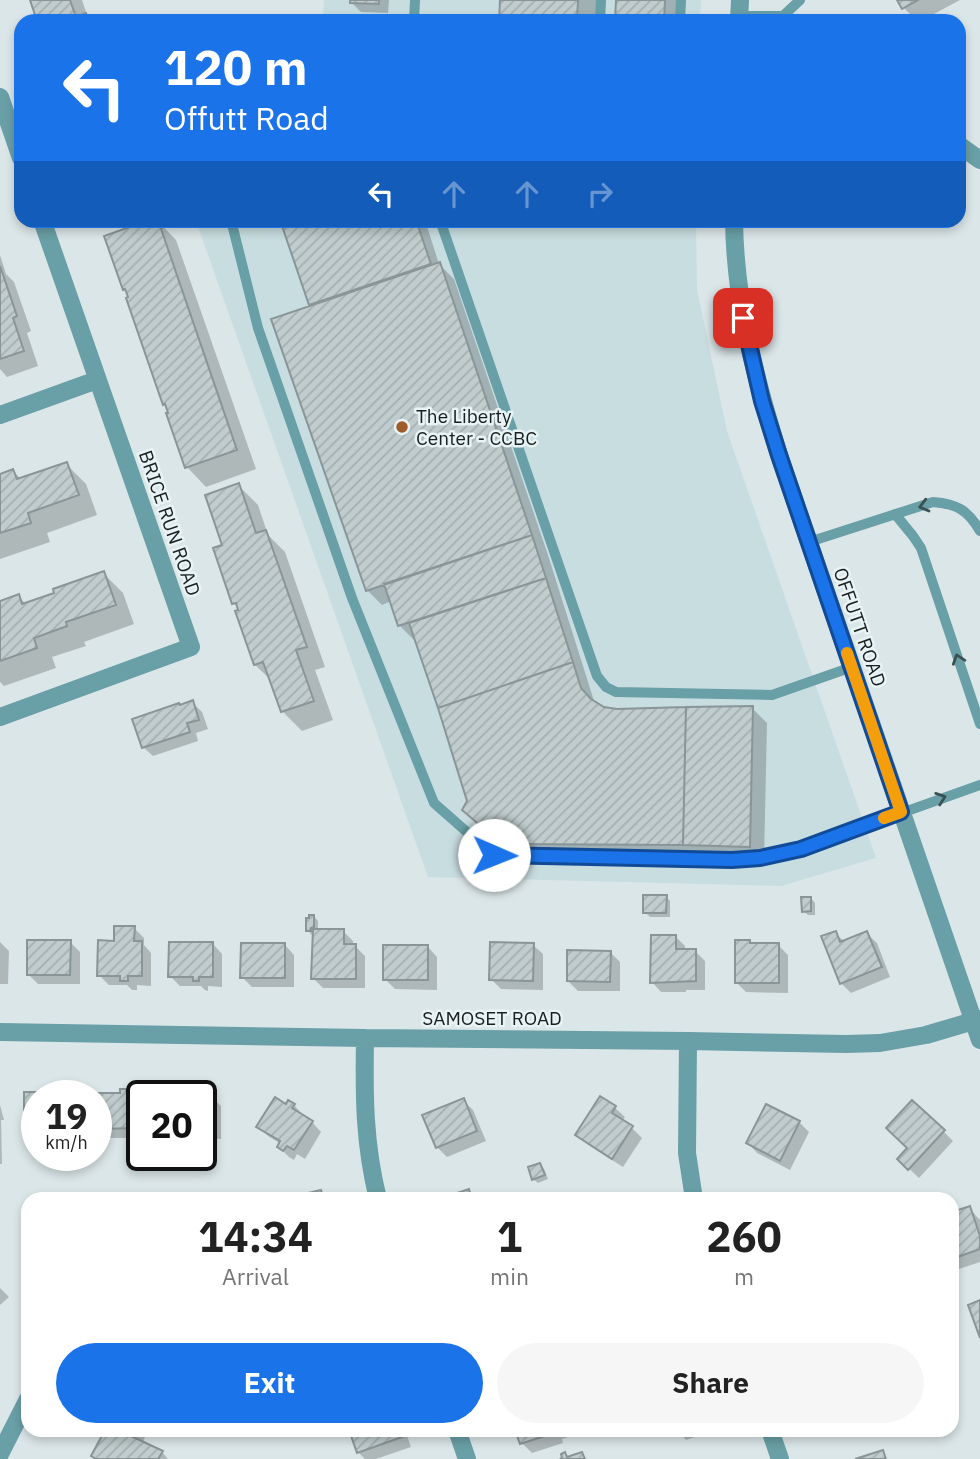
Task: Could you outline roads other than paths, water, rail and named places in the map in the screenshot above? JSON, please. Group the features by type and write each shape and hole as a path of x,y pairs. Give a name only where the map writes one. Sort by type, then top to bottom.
{"street":[{"path":"0,97 14,138"},
{"name":"BRICE RUN ROAD","path":"0,717 191,647 45,228"},
{"name":"OFFUTT ROAD","path":"734,228 737,279 751,362 779,455 901,812 977,1020 980,1040"},
{"path":"0,415 97,380"},
{"name":"SAMOSET ROAD","path":"0,1032 846,1044 880,1043 926,1035 977,1020"},
{"path":"365,1038 366,1141 377,1192"},
{"path":"688,1041 687,1153 693,1192"},
{"path":"0,1454 21,1413"},
{"path":"459,1437 467,1459"},
{"path":"772,1437 780,1459"}],"lane":[{"path":"785,14 800,0"},
{"path":"739,12 761,14"},
{"path":"233,228 258,328 352,598 434,803 494,855 732,860 760,858 801,849 980,785"},
{"path":"443,228 597,676 606,687 616,692 772,695 852,667"},
{"path":"809,542 933,502 948,503 960,508 974,520 980,531"},
{"path":"895,514 921,548 980,724"}],"place":[{"name":"The Liberty Center - CCBC","path":"402,427"}]}
